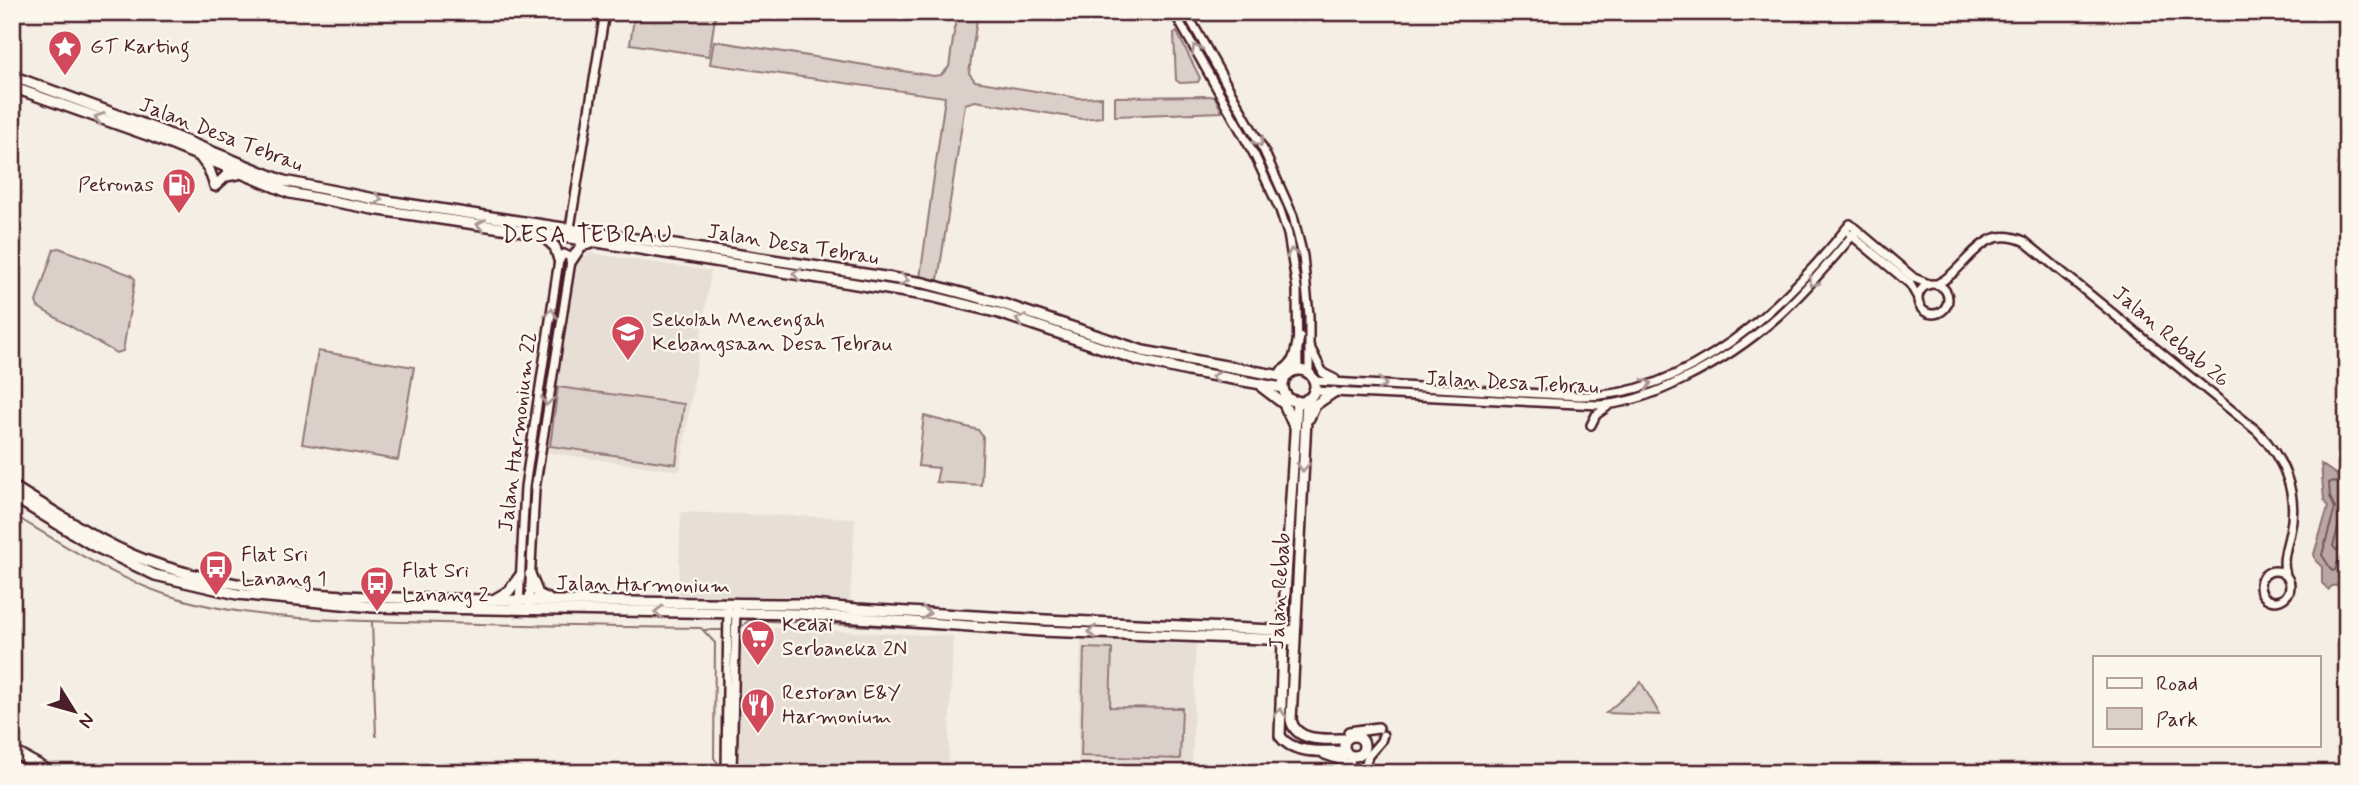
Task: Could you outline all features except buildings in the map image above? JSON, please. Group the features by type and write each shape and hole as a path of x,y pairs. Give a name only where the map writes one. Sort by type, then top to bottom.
{"highway":[{"path":"12,751 52,773"}],"main road":[{"name":"Jalan Desa Tebrau","path":"12,76 156,129 292,184 924,283 1003,304 1166,357 1286,377"},
{"name":"Jalan Desa Tebrau","path":"12,87 153,137 279,189 322,200 930,296 999,313 1138,360 1283,388"},
{"path":"199,157 209,169 215,187 226,176 240,173"},
{"path":"541,234 555,247 559,260"},
{"path":"570,261 581,246 597,242"},
{"path":"1274,373 1285,370 1292,363 1299,337"},
{"path":"1297,401 1288,397 1283,388 1286,377 1298,370 1311,386 1297,401 1300,430"},
{"path":"1256,384 1284,404 1300,430"},
{"name":"Jalan Rebab","path":"1311,386 1300,430 1284,610 1280,736 1290,746 1352,754"},
{"path":"1300,430 1312,409 1334,392"},
{"name":"Jalan Rebab","path":"1300,430 1292,726 1302,735 1346,739"},
{"name":"Jalan Harmonium","path":"12,486 98,538 159,565 212,580 380,599 494,600 524,605 551,600 732,609"},
{"name":"Jalan Harmonium","path":"12,496 94,546 155,575 237,594 373,607 524,605 732,609 802,604 1295,636"},
{"path":"530,574 538,594 551,600"},
{"path":"494,600 509,591 520,576"},
{"path":"1282,658 1276,645 1266,635 1281,618 1284,610"},
{"path":"1324,739 1352,731 1380,731"},
{"path":"1354,735 1363,740 1365,746 1352,754 1344,745 1346,739 1354,735"},
{"path":"1318,751 1342,760 1350,773"}],"street":[{"path":"570,229 605,12"},
{"path":"1174,12 1255,156 1280,210 1293,259 1297,289 1298,370"},
{"path":"1186,12 1264,151 1293,216 1303,256 1311,386"},
{"path":"1851,230 1914,278 1933,284 1946,292 1946,305 1936,313 1923,310 1910,285 1864,246 1851,230"},
{"name":"Jalan Desa Tebrau","path":"1311,386 1334,392 1611,405 1659,391 1725,357 1752,338 1787,310 1807,289 1838,252 1851,230"},
{"name":"Jalan Desa Tebrau","path":"1311,386 1342,381 1580,396 1627,391 1655,382 1696,363 1747,330 1800,283 1851,230"},
{"name":"Jalan Rebab 26","path":"1933,284 1947,279 1972,252 1988,241 2006,236 2024,241 2257,431 2279,459 2291,491 2293,514 2286,547"},
{"path":"1838,252 1849,246 1864,246"},
{"path":"559,260 564,254 570,257 570,261"},
{"name":"Jalan Harmonium 22","path":"524,605 520,576 525,487 559,260"},
{"name":"Jalan Harmonium 22","path":"524,605 530,574 535,489 570,261"},
{"name":"Jalan Rebab 26","path":"1946,292 1958,269"},
{"path":"1918,298 1922,288 1933,284"},
{"path":"1309,341 1323,373 1342,381"},
{"path":"1591,425 1596,415 1611,405"},
{"path":"2286,547 2283,562 2290,583 2288,594 2279,601 2270,600 2263,595 2260,583 2264,575 2278,565 2286,547"},
{"path":"2273,570 2286,575"},
{"path":"726,773 732,609"},
{"path":"731,630 732,773"},
{"path":"1362,773 1365,761 1381,741 1380,731"},
{"path":"1352,754 1362,773"},
{"path":"1350,773 1352,754"}],"shaded area":[{"name":"Sekolah Menengah Kebangsaan Desa Tebrau","path":"589,253 711,271 680,471 544,452 575,264"},
{"path":"681,512 855,518 850,602 678,594"},
{"path":"749,627 953,636 948,773 743,773 737,756 741,634"},
{"path":"1081,639 1196,641 1192,767 1078,765"}],"green space":[{"path":"635,12 716,12 709,56 630,44"},
{"path":"957,12 978,12 969,73 975,81 1078,98 1102,97 1102,117 1082,119 975,101 965,104 938,280 920,278 945,97 710,64 714,41 941,75 949,67"},
{"path":"1177,32 1200,78 1198,82 1180,83 1176,80 1174,33"},
{"path":"1115,97 1215,97 1222,112 1115,116"},
{"path":"59,248 131,275 135,279 123,351 116,353 38,307 36,302 54,249"},
{"path":"318,351 414,367 398,460 302,444"},
{"path":"558,387 684,404 676,464 550,446"},
{"path":"924,416 978,430 983,437 981,485 936,482 939,468 918,466"},
{"path":"1084,648 1112,649 1110,707 1182,708 1180,759 1081,756"},
{"path":"1641,682 1660,715 1606,713"}],"water":[{"path":"2321,464 2347,482 2347,560 2343,564 2341,585 2332,586 2328,590 2322,583 2322,567 2314,554 2328,507 2324,500"}],"waterway":[{"path":"12,514 126,579 195,603 254,614 344,620 701,628 715,643 714,758 720,766"},
{"path":"739,629 749,620 988,632"},
{"path":"372,622 376,736"},
{"path":"704,630 726,630"},
{"path":"1109,638 1133,639"}],"place":[{"name":"GT Karting","path":"65,77"},
{"name":"Petronas","path":"179,215"},
{"name":"Sekolah Menengah Kebangsaan Desa Tebrau","path":"628,362"},
{"name":"Flat Sri Lanang 1","path":"216,597"},
{"name":"Flat Sri Lanang 2","path":"377,613"},
{"name":"Kedai Serbaneka 2N","path":"758,667"},
{"name":"Restoran E&Y Harmonium","path":"758,735"}],"district":[{"name":"DESA TEBRAU","path":"588,235"}]}
